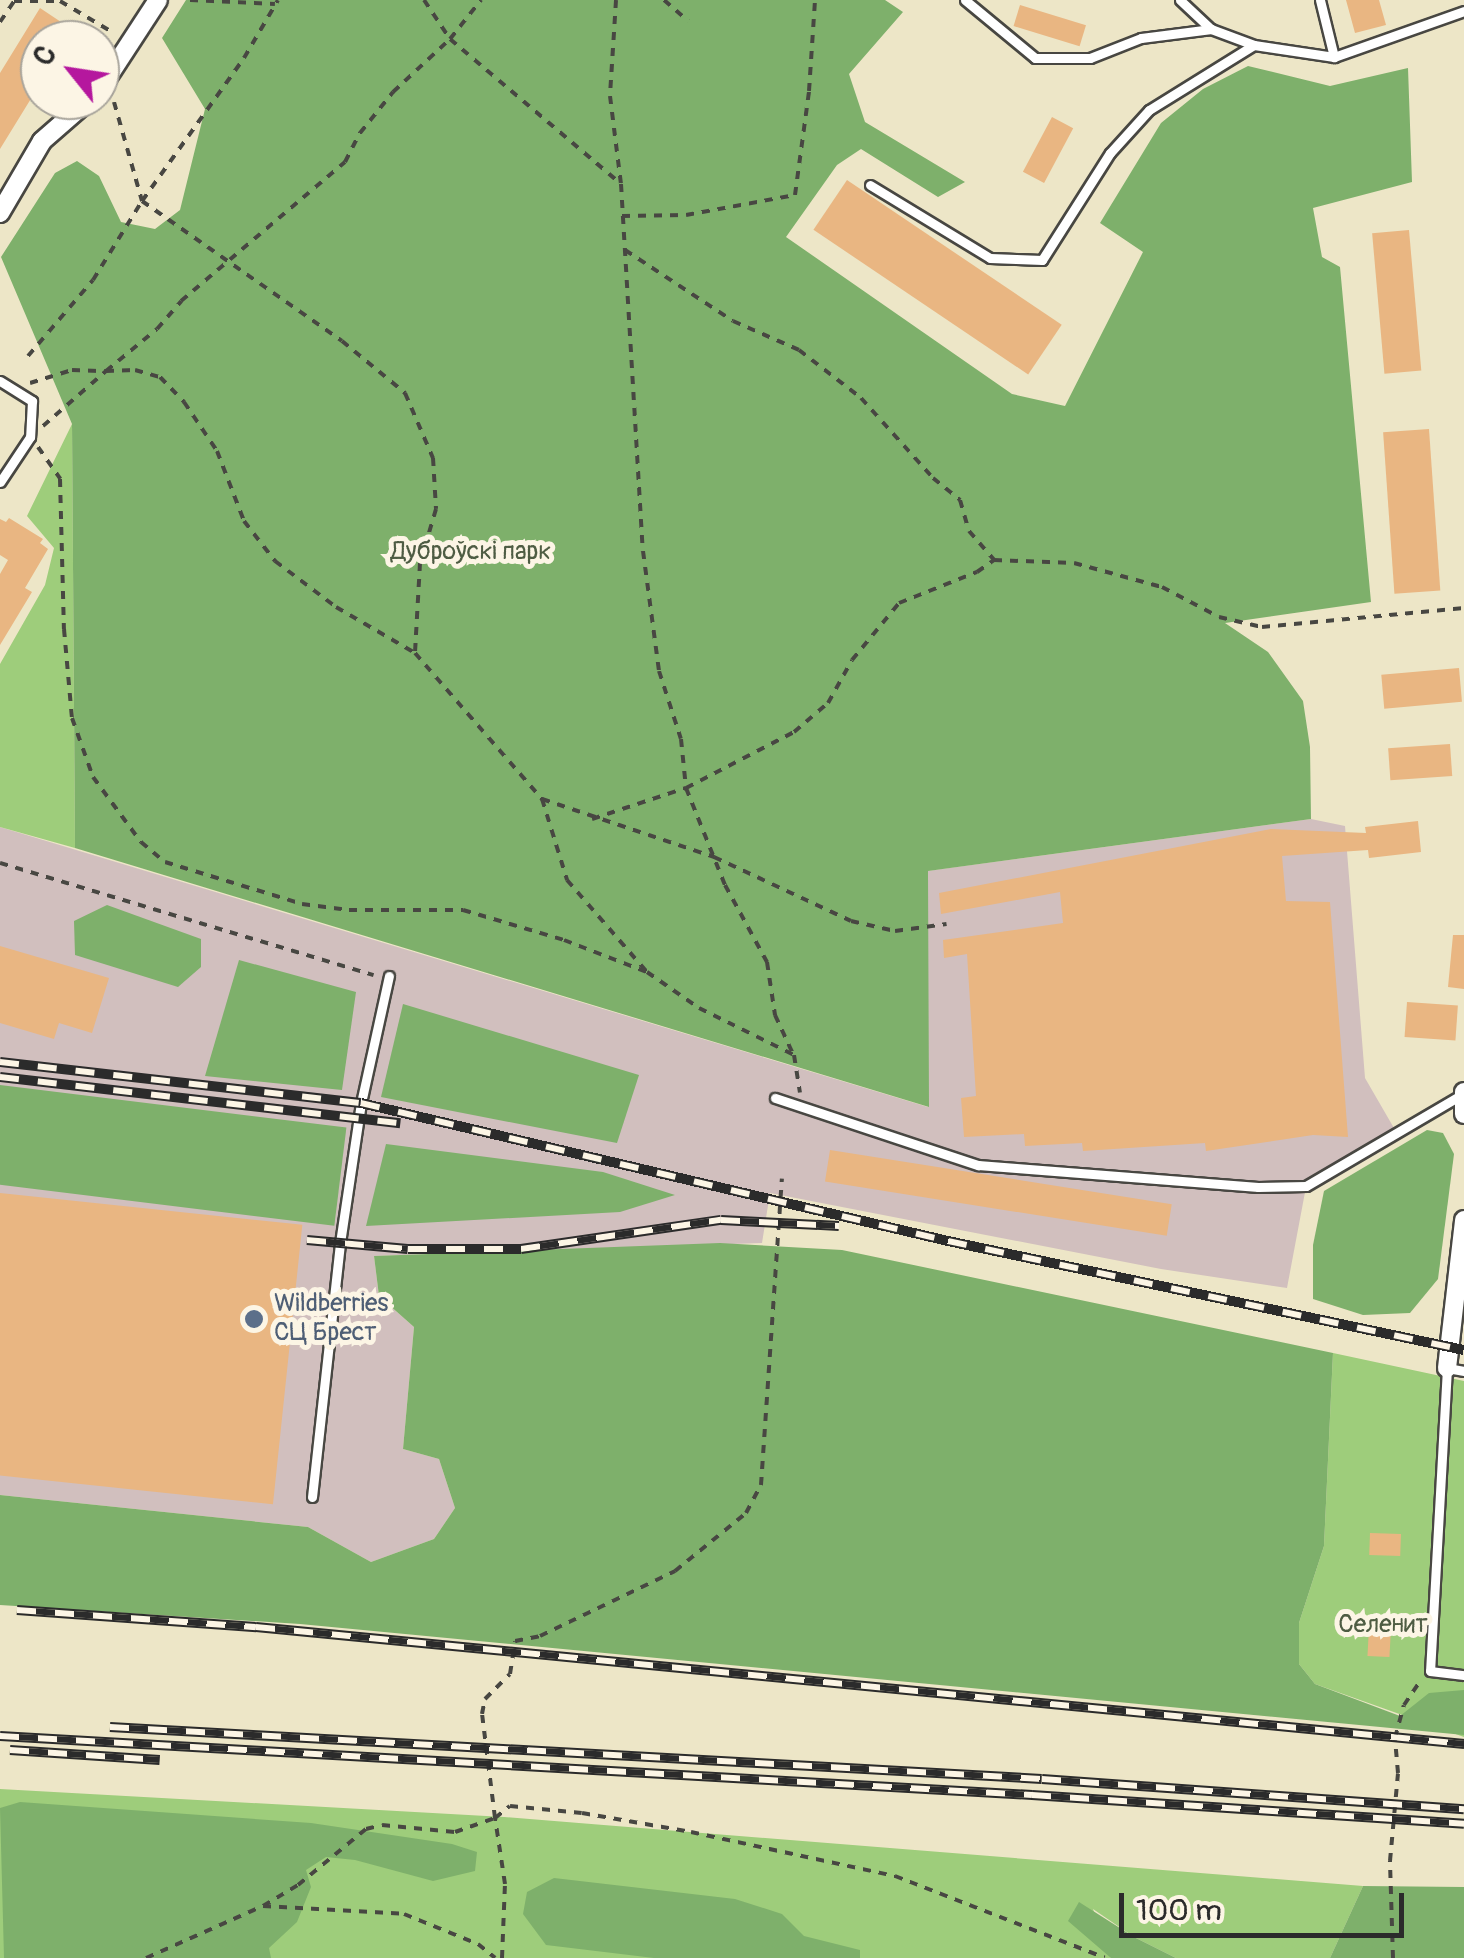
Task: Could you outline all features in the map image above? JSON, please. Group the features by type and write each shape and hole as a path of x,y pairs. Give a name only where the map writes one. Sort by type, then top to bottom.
{"street":[{"path":"120,60 158,0"},
{"path":"0,213 42,141 67,120"},
{"path":"1464,1093 1464,1114"},
{"path":"1456,1370 1464,1220"}],"lane":[{"path":"964,0 1035,58 1090,58 1141,38 1212,29"},
{"path":"1180,0 1212,29 1254,45 1334,57 1464,11"},
{"path":"1320,0 1334,57"},
{"path":"870,185 990,258 1042,260 1110,153 1149,110 1254,45"},
{"path":"0,381 32,401 30,437 0,482"},
{"path":"312,1496 340,1243 361,1103 389,978"},
{"path":"775,1098 978,1165 1306,1186 1464,1093"},
{"path":"1456,1370 1430,1671 1464,1675"}],"path":[{"path":"0,22 13,0 60,0 123,38"},
{"path":"190,0 276,2"},
{"path":"424,0 450,39 622,184"},
{"path":"481,0 450,39 393,92 360,133 345,162 30,437 60,479 64,629 72,718 94,777 142,842 165,862 302,904 349,910 463,910 564,940 647,972"},
{"path":"616,0 610,96 622,184 643,551 659,670 681,738 686,788 714,857 767,962 775,1015 794,1055 802,1110"},
{"path":"664,0 688,20"},
{"path":"622,216 686,215 794,195 809,91 815,0"},
{"path":"28,356 93,280 142,202 183,149 276,2"},
{"path":"115,120 142,202 342,341 405,392 434,458 436,509 420,563 414,653"},
{"path":"625,250 733,321 799,350 861,398 933,478 960,500 968,530 994,560"},
{"path":"11,387 72,370 136,370 160,377 184,402 216,451 244,520 275,561 336,607 414,653 542,799 567,880 647,972 698,1008 794,1055"},
{"path":"592,819 686,788 794,732 828,703 852,660 899,604 977,572 994,560 1074,563 1162,587 1220,617 1262,627 1464,608"},
{"path":"542,799 714,857 852,921 895,930 948,924"},
{"path":"0,862 389,978"},
{"path":"263,1906 404,1914 478,1944 498,1958 505,1884 482,1714 485,1700 510,1674 515,1641 540,1636 675,1571 746,1513 762,1485 782,1179"},
{"path":"1393,1958 1390,1861 1398,1773 1396,1738 1404,1705 1430,1671"},
{"path":"146,1958 263,1906 298,1884 366,1829 382,1825 455,1832 495,1818 510,1806 582,1812 876,1872 1105,1958"}],"shaded area":[{"path":"1311,819 1345,826 1365,1078 1398,1135 1306,1187 1287,1288 1161,1269 770,1193 762,1243 374,1256 379,1296 414,1327 403,1449 439,1459 455,1508 434,1539 371,1562 308,1527 0,1495 0,827 928,1107 927,871"}],"green space":[{"name":"Дуброўскі парк","path":"186,0 885,0 903,12 849,74 865,122 965,182 938,197 861,149 837,165 786,237 1012,394 1065,406 1143,252 1100,223 1161,123 1203,89 1248,66 1330,86 1408,68 1412,182 1313,208 1322,257 1340,267 1371,602 1225,623 1268,652 1303,701 1310,747 1311,819 928,871 929,1107 75,848 72,424 1,257 55,173 77,161 99,176 121,222 155,229 180,210 205,109 162,38"},
{"path":"72,424 75,848 0,827 0,664 45,585 54,548 27,516"},
{"path":"107,905 201,939 201,967 178,987 75,955 74,921"},
{"path":"239,960 356,992 342,1090 205,1076"},
{"path":"403,1004 639,1075 617,1143 381,1097"},
{"path":"0,1085 346,1128 334,1226 0,1185"},
{"path":"1427,1130 1443,1133 1454,1154 1438,1279 1410,1313 1363,1315 1313,1299 1313,1245 1324,1191"},
{"path":"386,1144 603,1172 675,1195 620,1212 366,1226"},
{"path":"720,1243 842,1250 1333,1353 1324,1546 1299,1623 1299,1664 1315,1684 1400,1716 1429,1693 1464,1690 1464,1735 300,1624 0,1605 0,1495 308,1527 371,1562 434,1539 455,1508 439,1459 403,1449 414,1327 379,1296 374,1256"},
{"name":"Селенит","path":"1333,1353 1464,1381 1464,1737 1315,1684 1299,1664 1299,1623 1324,1546"},
{"path":"0,1789 504,1817 1363,1886 1330,1958 1176,1958 1134,1937 1093,1909 1111,1958 0,1958"},
{"path":"20,1802 311,1823 452,1844 477,1852 475,1871 433,1881 355,1860 326,1857 306,1870 311,1887 297,1922 269,1948 271,1958 4,1958 0,1808"},
{"path":"554,1878 735,1899 782,1914 804,1936 860,1950 860,1958 654,1958 546,1945 523,1914 527,1892"},
{"path":"1363,1886 1464,1887 1464,1958 1330,1958"},
{"path":"1079,1902 1176,1958 1111,1958 1068,1921"}],"building":[{"path":"1346,0 1379,0 1386,25 1355,33"},
{"path":"1020,5 1086,25 1080,46 1014,26"},
{"path":"40,8 58,20 33,20"},
{"path":"20,40 20,116 0,149 0,73"},
{"path":"1052,117 1073,128 1044,183 1023,172"},
{"path":"847,180 1062,325 1028,375 813,230"},
{"path":"1409,230 1421,370 1384,374 1372,233"},
{"path":"1429,429 1440,591 1394,594 1383,432"},
{"path":"9,518 43,539 40,543 48,549 25,588 32,592 0,645 0,574 8,560 0,555 0,519 6,522"},
{"path":"1459,668 1462,702 1384,709 1381,675"},
{"path":"1450,744 1452,776 1390,780 1388,748"},
{"path":"1418,821 1421,852 1369,858 1368,850 1282,856 1286,901 1330,902 1348,1137 1313,1135 1206,1151 1205,1143 1083,1151 1082,1143 1025,1146 1024,1134 964,1137 961,1098 976,1096 967,954 944,958 943,940 1063,923 1060,892 941,914 939,893 1271,829 1366,833 1365,827"},
{"path":"1453,935 1464,935 1464,989 1448,987"},
{"path":"0,946 109,978 92,1033 59,1023 54,1039 0,1023"},
{"path":"1407,1002 1458,1006 1455,1040 1405,1037"},
{"path":"830,1150 1172,1204 1167,1236 825,1182"},
{"path":"0,1193 302,1225 273,1504 0,1476"},
{"path":"1370,1533 1401,1534 1400,1556 1369,1555"},
{"path":"1369,1627 1391,1628 1389,1657 1367,1656"}],"railway":[{"path":"0,1062 361,1103 948,1241 1464,1350"},
{"path":"0,1077 400,1123"},
{"path":"307,1240 408,1249 521,1249 721,1220 839,1226"},
{"path":"17,1610 256,1627 1464,1744"},
{"path":"110,1727 1042,1779 1464,1809"},
{"path":"0,1736 1032,1795 1464,1824"},
{"path":"10,1750 160,1760"}],"place":[{"name":"Wildberries СЦ Брест","path":"254,1319"}]}
